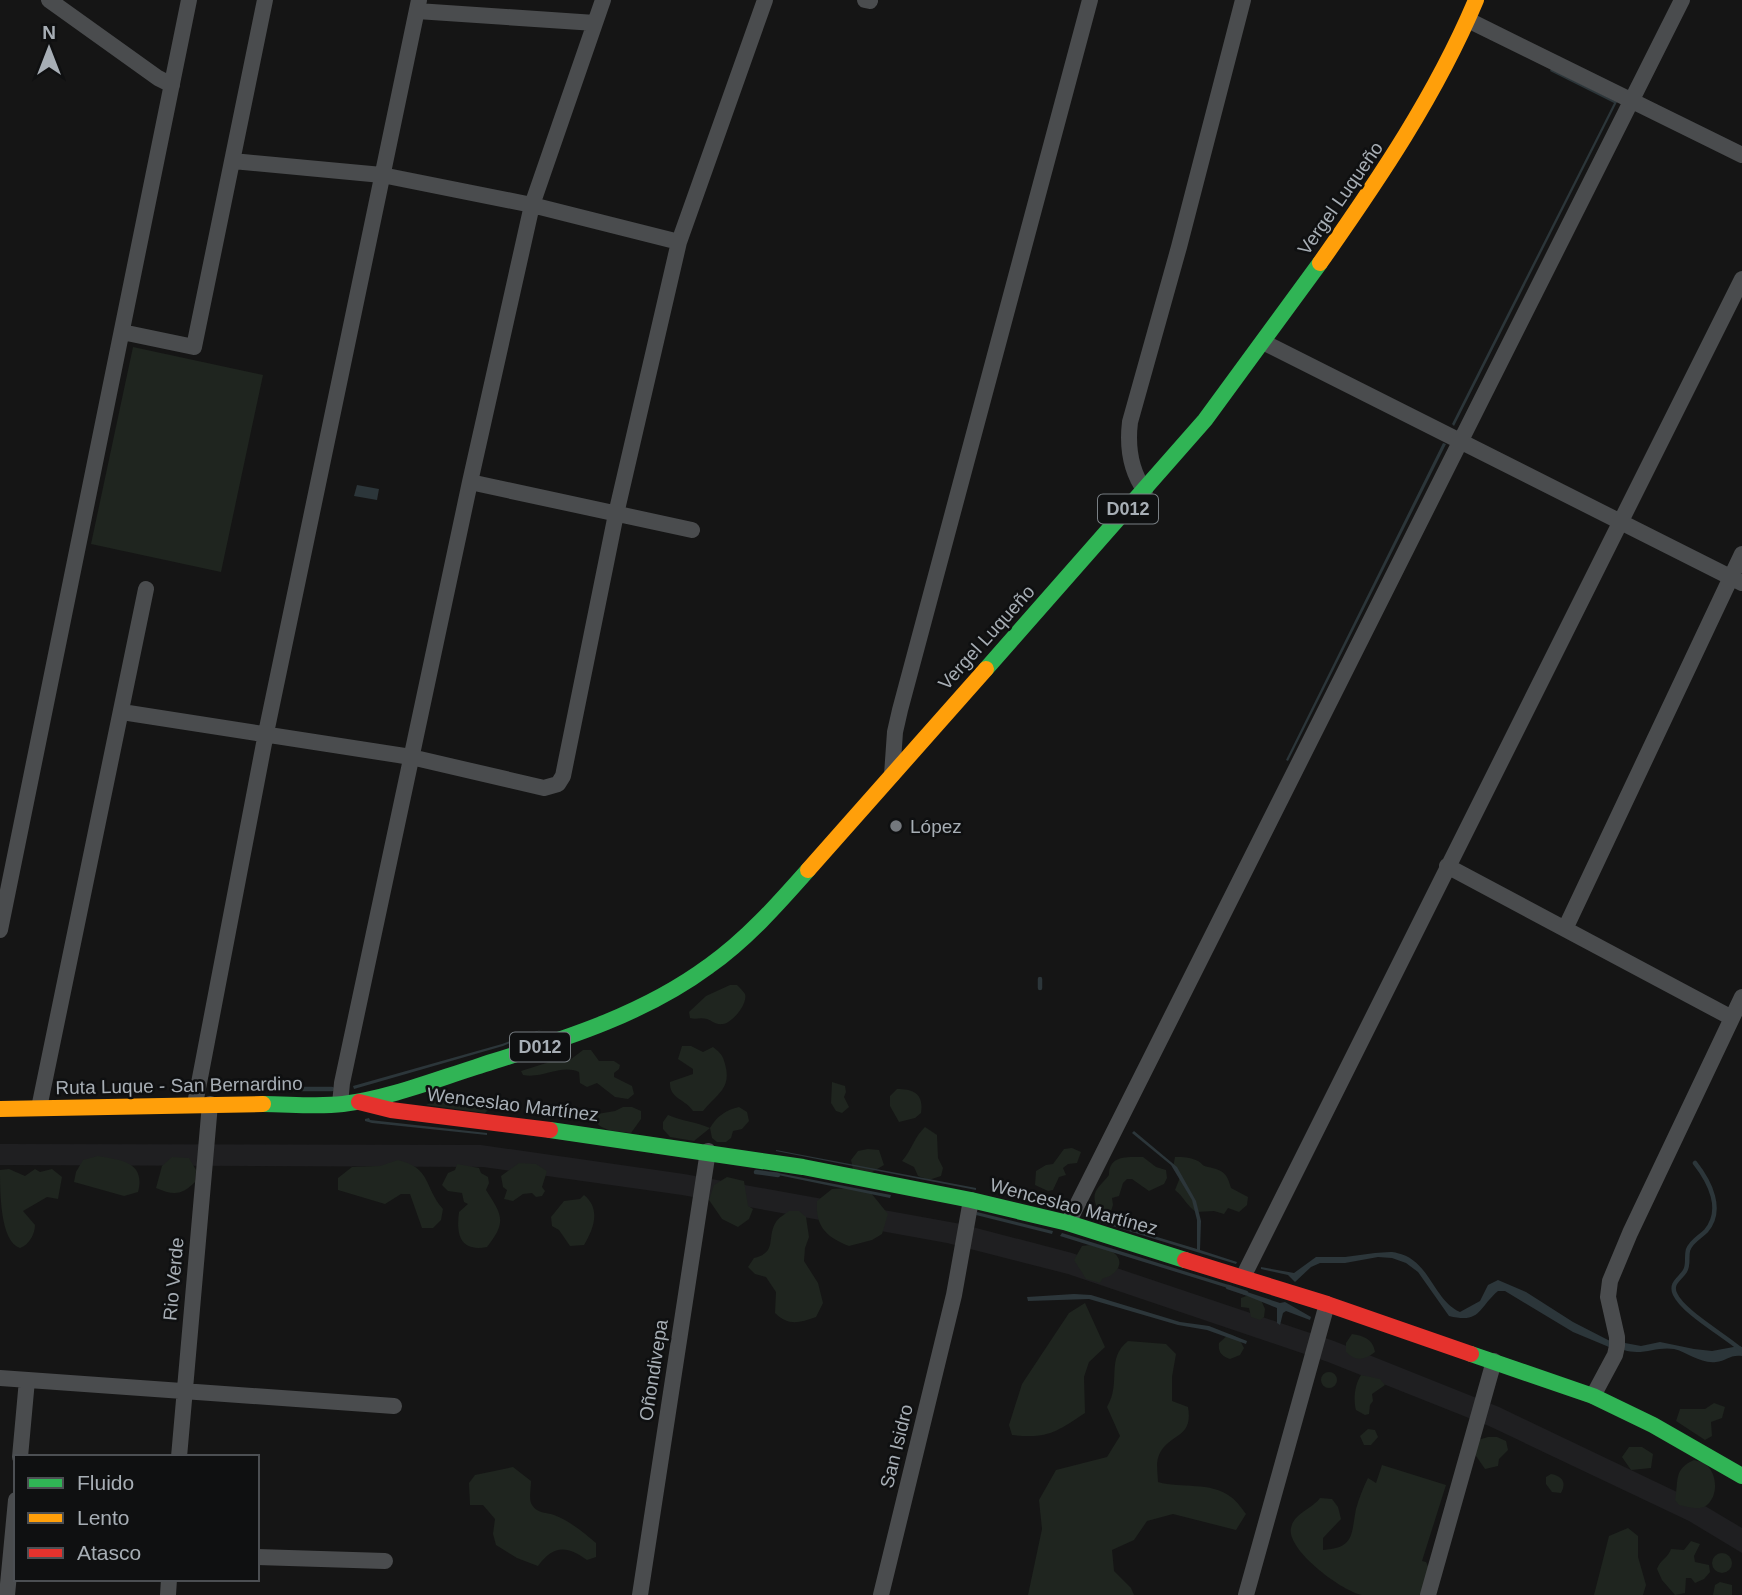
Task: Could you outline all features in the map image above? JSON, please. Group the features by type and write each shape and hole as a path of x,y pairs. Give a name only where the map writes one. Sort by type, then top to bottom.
{"main road":[{"name":"Vergel Luqueño","path":"359,1102 420,1085 600,1026 646,1005 678,988 734,946 785,896 1205,420 1265,342 1409,134 1439,80 1476,0"},
{"name":"Wenceslao Martínez","path":"359,1102 382,1109 417,1114 708,1151 884,1182 1068,1223 1327,1304 1593,1396 1653,1425 1742,1476"},
{"name":"Ruta Luque - San Bernardino","path":"0,1109 359,1102"}],"street":[{"path":"49,0 158,78 172,85"},
{"path":"0,930 190,0"},
{"path":"122,332 194,347 265,0"},
{"path":"340,1104 344,1069 532,205 603,0"},
{"path":"122,712 411,757 544,788 558,784 563,776 616,514 680,242 765,0"},
{"path":"892,775 900,710 1090,0"},
{"path":"1145,491 1130,460 1130,422 1243,0"},
{"path":"1068,1223 1682,0"},
{"path":"418,6 595,23"},
{"name":"Rio Verde","path":"179,1455 202,1104 266,733 418,6"},
{"path":"1468,20 1742,155"},
{"path":"233,161 382,175 532,205 680,242"},
{"path":"1243,1277 1742,279"},
{"path":"1265,342 1737,581"},
{"path":"470,482 692,530"},
{"path":"1565,929 1737,581 1742,554"},
{"path":"39,1108 146,589"},
{"path":"1447,866 1732,1017"},
{"path":"1593,1396 1617,1346 1608,1297 1610,1281 1742,997"},
{"name":"Oñondivepa","path":"640,1595 708,1151"},
{"name":"San Isidro","path":"881,1595 951,1308 971,1200"},
{"path":"1246,1595 1327,1304"},
{"path":"1428,1595 1494,1361"},
{"path":"0,1378 394,1406"},
{"path":"20,1455 27,1380"},
{"path":"5,1593 14,1517"},
{"path":"259,1557 385,1561"}],"shaded area":[{"path":"1551,69 1617,102 1454,426 1452,424 1614,103 1550,71"},
{"path":"133,347 263,375 221,572 91,544"},
{"path":"1443,443 1446,444 1288,761 1286,760"},
{"path":"357,485 379,489 377,500 354,496"},
{"path":"730,985 737,985 745,994 742,1008 731,1020 720,1024 705,1018 690,1018 689,1012 706,996"},
{"path":"543,1029 503,1046 354,1089 353,1086 502,1044"},
{"path":"682,1046 691,1046 703,1052 713,1047 724,1061 727,1072 725,1085 703,1111 693,1111 670,1088 670,1082 693,1074 693,1069 678,1059"},
{"path":"583,1050 591,1050 599,1061 614,1061 620,1065 614,1077 632,1086 634,1094 628,1099 615,1097 597,1083 587,1087 580,1083 579,1072 572,1070 530,1076 523,1075 521,1071 559,1059 570,1060"},
{"path":"832,1082 845,1086 844,1097 849,1107 842,1113 836,1111 831,1103"},
{"path":"897,1089 908,1090 919,1097 921,1113 915,1118 899,1122 890,1106 890,1096"},
{"path":"447,1094 479,1096 490,1101 491,1107 485,1113 426,1105"},
{"path":"623,1107 641,1111 641,1119 631,1133 605,1129 594,1119 597,1114"},
{"path":"739,1107 747,1112 749,1121 742,1129 733,1131 726,1142 717,1142 712,1138 710,1128 719,1117 730,1110"},
{"path":"668,1115 710,1128 694,1141 670,1137 663,1129 663,1122"},
{"path":"369,1118 487,1133 487,1135 365,1121"},
{"path":"925,1127 937,1135 938,1158 943,1168 941,1176 929,1180 918,1176 914,1167 902,1161"},
{"path":"1134,1131 1177,1167 1196,1201 1201,1221 1200,1250 1237,1262 1236,1264 1083,1217 1084,1215 1197,1249 1197,1220 1192,1200 1171,1165 1132,1133"},
{"path":"0,1144 481,1145 684,1174 961,1224 1072,1253 1334,1341 1499,1407 1700,1503 1742,1528 1742,1553 1689,1521 1489,1426 1328,1362 1068,1274 947,1243 682,1195 483,1167 0,1165"},
{"path":"1072,1148 1081,1152 1077,1163 1063,1168 1066,1175 1059,1177 1053,1190 1048,1191 1035,1185 1036,1171 1053,1164 1064,1149"},
{"path":"879,1150 884,1165 867,1175 853,1169 851,1160 858,1151"},
{"path":"776,1151 976,1188 976,1190"},
{"path":"98,1156 123,1161 135,1168 140,1182 138,1192 124,1196 74,1182 83,1160"},
{"path":"172,1157 189,1158 196,1170 195,1182 177,1193 156,1188 162,1166"},
{"path":"1143,1157 1156,1167 1166,1170 1167,1178 1164,1184 1149,1191 1132,1179 1127,1179 1119,1196 1112,1198 1111,1211 1098,1210 1095,1194 1109,1175 1112,1164 1120,1158"},
{"path":"1175,1157 1192,1159 1221,1171 1231,1188 1248,1197 1247,1205 1239,1212 1228,1208 1224,1214 1214,1211 1196,1212 1175,1190 1181,1175 1173,1168"},
{"path":"398,1160 422,1173 443,1209 441,1220 433,1228 422,1228 410,1194 401,1194 385,1204 338,1190 338,1178 352,1167 380,1166"},
{"path":"519,1163 536,1164 547,1171 542,1196 536,1197 532,1193 523,1194 513,1201 504,1199 507,1190 503,1187 501,1176"},
{"path":"457,1164 479,1168 481,1173 488,1177 486,1190 498,1212 500,1224 487,1247 471,1247 465,1244 459,1234 459,1212 468,1204 464,1202 462,1193 448,1191 442,1185"},
{"path":"9,1169 25,1176 35,1169 40,1172 52,1169 62,1177 58,1199 47,1197 23,1211 35,1228 29,1242 20,1248 13,1244 8,1236 2,1215 0,1170"},
{"path":"773,1172 891,1195 890,1198"},
{"path":"727,1177 744,1181 748,1206 753,1209 749,1219 738,1227 722,1219 709,1200 714,1185"},
{"path":"851,1188 871,1193 888,1214 882,1234 872,1240 849,1246 834,1239 824,1230 818,1217 817,1201 832,1189"},
{"path":"584,1195 593,1206 593,1225 584,1245 570,1246 559,1230 552,1226 551,1217 564,1201 580,1199"},
{"path":"789,1211 799,1211 806,1217 809,1237 804,1261 818,1283 823,1303 816,1317 799,1322 789,1322 775,1313 776,1292 766,1277 755,1274 748,1267 754,1258 769,1248 776,1222"},
{"path":"977,1212 1053,1231 1052,1234 976,1215"},
{"path":"1062,1233 1232,1286 1231,1289 1060,1236"},
{"path":"1090,1245 1112,1251 1118,1257 1118,1269 1103,1278 1100,1283 1086,1279 1074,1260 1082,1246"},
{"path":"1395,1252 1417,1263 1443,1299 1460,1312 1480,1301 1488,1285 1498,1280 1526,1292 1573,1322 1610,1341 1609,1347 1573,1332 1505,1291 1498,1291 1473,1316 1449,1316 1418,1272 1406,1263 1392,1258 1320,1263 1311,1267 1295,1282 1288,1275 1261,1269 1294,1273 1316,1257"},
{"path":"1241,1290 1280,1303 1285,1302 1311,1317 1310,1320 1286,1311 1280,1325 1277,1323 1277,1308 1240,1293"},
{"path":"1091,1295 1180,1322 1209,1326 1247,1341 1246,1344 1207,1330 1178,1325 1089,1299 1028,1301 1027,1297"},
{"path":"1249,1295 1261,1300 1265,1309 1264,1317 1260,1320 1251,1317 1249,1308 1241,1307 1241,1298"},
{"path":"1085,1303 1105,1347 1089,1362 1084,1377 1085,1413 1051,1433 1035,1436 1012,1435 1009,1425 1022,1384 1069,1313"},
{"path":"1229,1334 1235,1336 1244,1348 1240,1355 1230,1359 1224,1357 1219,1346"},
{"path":"1352,1334 1367,1339 1375,1352 1360,1359 1346,1352 1346,1343"},
{"path":"1128,1341 1166,1344 1176,1354 1172,1401 1188,1407 1187,1426 1167,1444 1158,1458 1158,1482 1205,1487 1223,1492 1246,1514 1236,1530 1173,1514 1147,1521 1134,1540 1112,1550 1114,1571 1131,1588 1134,1595 1028,1595 1042,1529 1039,1500 1056,1470 1107,1457 1120,1436 1107,1407 1113,1389 1117,1355"},
{"path":"1660,1342 1712,1351 1739,1346 1742,1347 1742,1356 1710,1362 1674,1349 1637,1352 1624,1350 1625,1343 1641,1346"},
{"path":"1326,1372 1332,1372 1337,1380 1335,1386 1326,1388 1321,1383 1321,1377"},
{"path":"1361,1375 1380,1379 1385,1385 1372,1394 1369,1414 1365,1415 1356,1410 1355,1406 1356,1387"},
{"path":"1714,1403 1725,1407 1722,1418 1711,1422 1712,1436 1705,1440 1676,1421 1680,1409 1705,1409"},
{"path":"1368,1429 1375,1430 1378,1437 1371,1445 1364,1445 1360,1436"},
{"path":"1488,1437 1506,1441 1508,1450 1499,1459 1498,1466 1485,1469 1474,1453 1478,1440"},
{"path":"1629,1447 1642,1447 1653,1454 1651,1468 1631,1470 1622,1457"},
{"path":"1694,1460 1709,1468 1715,1484 1711,1501 1701,1508 1679,1505 1675,1500 1680,1472"},
{"path":"1382,1465 1446,1485 1422,1561 1426,1562 1435,1581 1432,1595 1362,1595 1353,1592 1317,1569 1297,1547 1292,1537 1291,1528 1299,1515 1320,1498 1332,1499 1338,1507 1341,1519 1323,1538 1323,1550 1346,1543 1352,1532 1364,1486 1368,1478 1376,1483"},
{"path":"513,1467 531,1481 530,1498 533,1507 566,1520 587,1535 596,1543 596,1557 587,1560 573,1552 561,1550 549,1554 538,1566 517,1558 496,1545 493,1534 495,1519 483,1505 470,1505 469,1483 475,1475"},
{"path":"1551,1474 1562,1480 1564,1486 1561,1493 1552,1492 1546,1484 1546,1477"},
{"path":"1628,1528 1638,1536 1638,1557 1646,1585 1643,1595 1594,1595 1609,1536"},
{"path":"1691,1541 1700,1544 1694,1556 1695,1562 1709,1565 1710,1572 1695,1583 1691,1578 1686,1578 1685,1593 1675,1595 1662,1580 1657,1569 1671,1549 1684,1550"},
{"path":"1722,1553 1729,1556 1732,1563 1729,1570 1722,1573 1715,1570 1712,1563 1715,1556"},
{"path":"1720,1582 1732,1585 1732,1595 1713,1595 1715,1585"}],"waterway":[{"path":"1040,979 1040,988"},
{"path":"284,1089 332,1089"},
{"path":"1695,1163 1710,1187 1714,1214 1706,1231 1689,1247 1686,1268 1674,1290 1686,1308 1740,1349"},
{"path":"756,1172 778,1175"},
{"path":"1228,1287 1246,1293"}],"traffic: fast":[{"path":"986,669 1205,420 1320,263"},
{"path":"263,1104 333,1105 377,1098 537,1047 626,1014 682,984 723,956 761,921 808,870"},
{"path":"550,1130 803,1167 971,1200 1068,1223 1185,1260"},
{"path":"1471,1354 1593,1396 1653,1425 1742,1476"}],"traffic: slow":[{"path":"1320,263 1385,168 1425,103 1476,0"},
{"path":"808,870 986,669"},
{"path":"0,1109 263,1104"}],"traffic: jam":[{"path":"359,1102 391,1110 550,1130"},
{"path":"1185,1260 1327,1304 1471,1354"}],"place":[{"name":"López","path":"896,826"}]}
